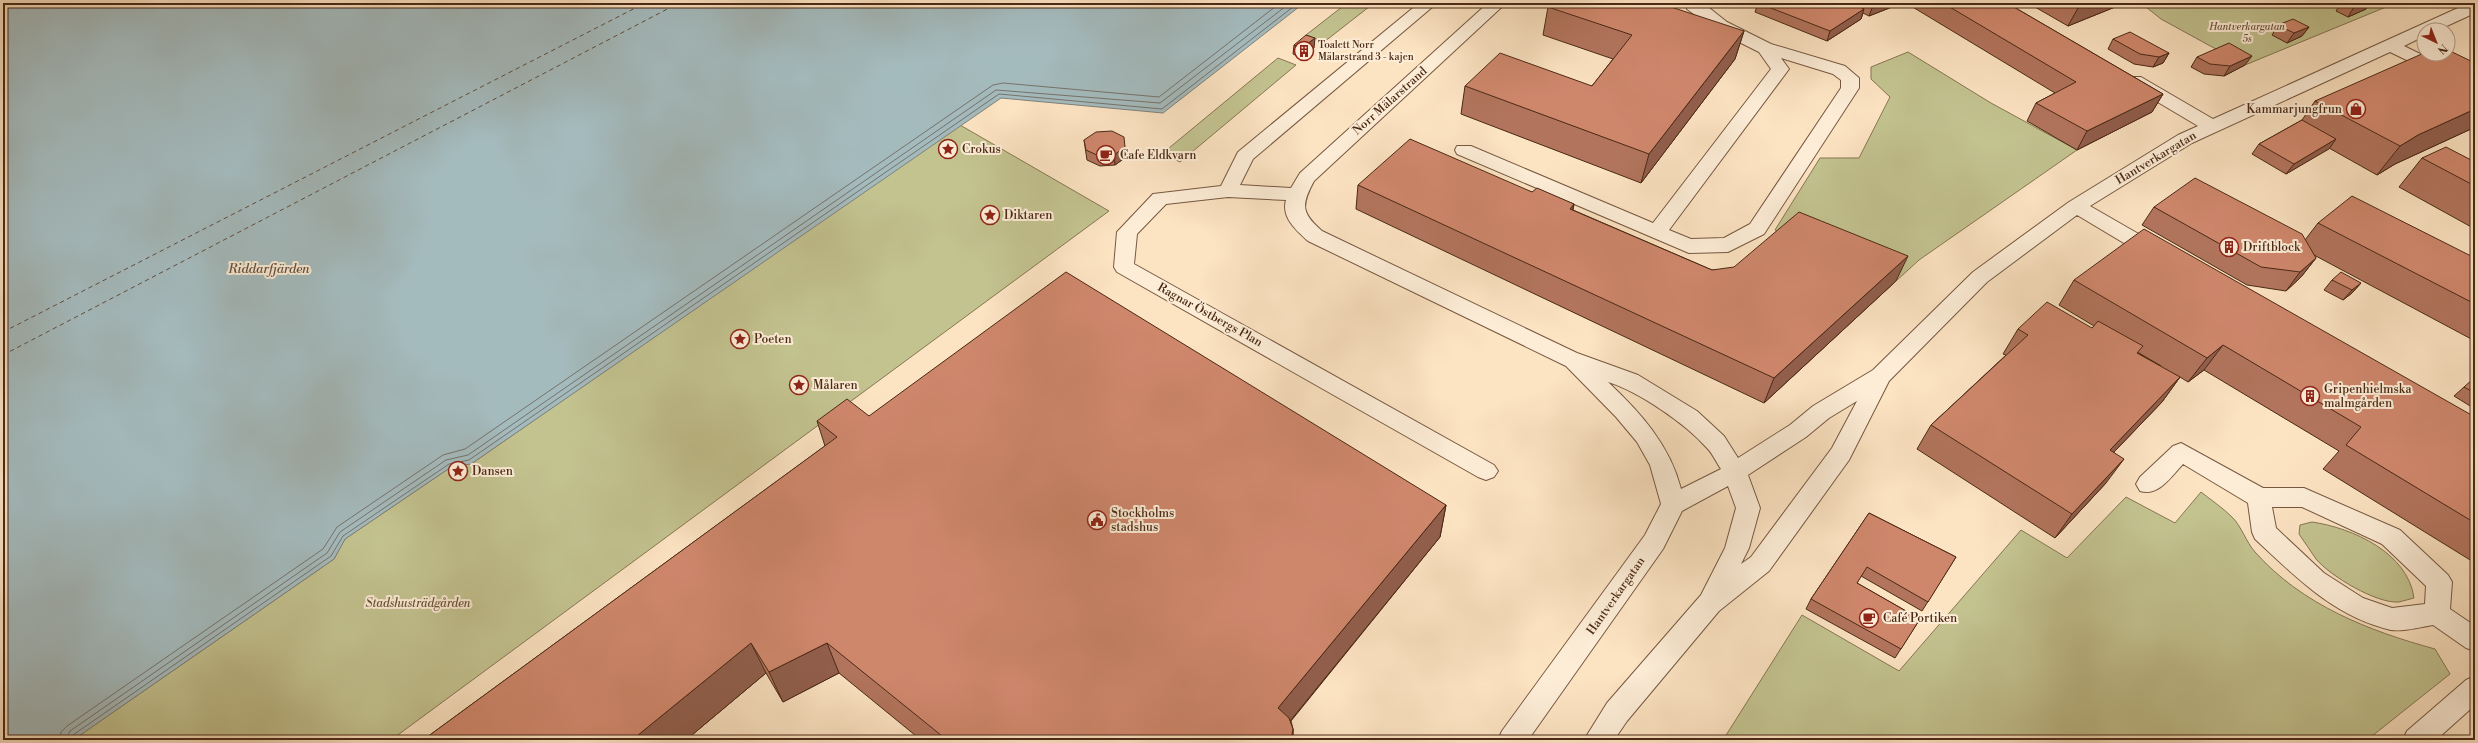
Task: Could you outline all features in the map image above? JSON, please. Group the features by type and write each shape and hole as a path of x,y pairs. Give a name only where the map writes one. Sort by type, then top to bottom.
{"street":[{"path":"1228,191 1245,156 1429,3"},
{"name":"Norr Mälarstrand","path":"1295,201 1307,177 1498,3"},
{"path":"1464,150 1689,246 1728,245 1757,229 1850,88 1850,78 1839,70 1765,48 1721,26 1692,4"},
{"name":"Hantverkargatan","path":"1512,740 1654,542 1673,504 1735,472 1798,431 1822,412 1881,376 1980,277 2076,206 2185,139 2475,7"},
{"path":"2389,45 2475,88"},
{"path":"1657,232 1780,69 1765,48"},
{"path":"2122,74 2212,126"},
{"name":"Ragnar Östbergs Plan","path":"1295,201 1228,191 1160,198 1127,232 1124,267 1486,471"},
{"path":"1295,201 1300,224 1315,236 1569,359 1630,381 1690,417 1716,442 1735,472"},
{"path":"2076,206 2171,261"},
{"path":"1569,359 1622,408 1641,432 1662,466 1673,504"},
{"name":"Hantverkargatan","path":"1598,740 1617,712 1710,603 1760,564 1841,454 1881,376"},
{"path":"2148,484 2181,452 2259,498 2304,497 2391,537 2439,582 2437,614"},
{"name":"Hantverkargatan","path":"1710,603 1737,548 1748,508 1735,472"},
{"path":"2259,498 2264,532 2315,580 2354,606 2392,620 2437,614 2475,640"},
{"path":"2417,740 2475,688"}],"green space":[{"path":"1347,3 1374,3 1324,42 1306,35"},
{"name":"Hantverkargatan 5s","path":"2141,3 2378,3 2386,7 2245,65 2161,19"},
{"path":"1908,52 1991,103 2077,150 1919,260 1896,281 1775,230 1820,158 1859,158 1890,97 1871,79 1871,67"},
{"path":"1278,58 1296,65 1180,162 1170,157 1169,148"},
{"name":"Stadshusträdgården","path":"960,125 1109,211 391,740 73,740 334,559 345,539 451,467 471,464"},
{"path":"2201,492 2232,517 2239,525 2255,552 2274,571 2294,587 2338,614 2386,634 2435,649 2450,674 2367,740 1723,740 1802,615 1899,671 2021,530 2067,558 2126,497 2175,523"},
{"path":"2312,522 2344,530 2376,545 2390,556 2401,568 2410,582 2414,598 2399,602 2379,599 2354,588 2332,573 2316,559 2299,534 2300,525"}],"water":[{"name":"Riddarfjärden","path":"3,3 1304,3 1163,113 1001,98 471,464 451,467 345,539 334,559 73,740 3,740"}],"building":[{"path":"1552,3 1659,3 1744,31 1649,154 1465,86 1500,53 1592,86 1632,35 1548,7"},
{"path":"1758,3 1852,3 1864,9 1830,31"},
{"path":"1943,3 2007,3 2163,94 2087,131 2036,103 2076,82"},
{"path":"2068,3 2091,3 2078,8"},
{"path":"2346,3 2364,3 2354,7"},
{"path":"2293,19 2309,27 2294,33 2278,25"},
{"path":"2130,32 2169,53 2159,57 2140,54 2113,39"},
{"path":"1306,35 1315,38 1302,48 1294,45"},
{"path":"2229,43 2252,56 2230,66 2210,64 2197,57"},
{"path":"2456,54 2475,63 2475,109 2418,135 2400,146 2315,101 2416,57 2416,62 2456,62"},
{"path":"2302,120 2336,139 2294,164 2259,144"},
{"path":"1112,131 1124,137 1125,147 1114,155 1099,156 1086,150 1084,140 1096,132"},
{"path":"1410,139 1532,192 1537,188 1574,204 1570,209 1712,270 1734,267 1799,212 1908,256 1774,378 1358,185"},
{"path":"2446,147 2475,162 2475,186 2422,158"},
{"path":"2195,178 2302,234 2316,258 2300,272 2261,267 2154,207"},
{"path":"2352,196 2475,258 2475,304 2318,223"},
{"path":"2144,229 2475,417 2475,523 2346,445 2361,427 2223,345 2207,358 2074,280"},
{"name":"Stockholms stadshus","path":"1066,272 1446,505 1278,708 1289,718 1293,729 1291,740 947,740 827,643 769,672 751,643 632,740 423,740 837,437 817,421 847,399 869,416"},
{"path":"2341,272 2361,283 2352,290 2332,280"},
{"path":"2047,302 2092,328 2098,321 2143,346 2137,353 2180,377 2110,450 2124,459 2072,514 1931,425 2028,335 2018,329"},
{"path":"2473,379 2475,381 2475,393 2464,387"},
{"path":"1869,513 1956,557 1928,602 1867,567 1857,583 1920,619 1901,649 1811,599"}],"ferry route":[{"path":"3,332 645,3"},
{"path":"3,355 679,3"}],"place":[{"name":"Toalett Norr Mälarstrand 3 - kajen","path":"1304,51"},
{"name":"Kammarjungfrun","path":"2356,109"},
{"name":"Crokus","path":"948,149"},
{"name":"Cafe Eldkvarn","path":"1106,155"},
{"name":"Diktaren","path":"990,215"},
{"name":"Driftblock","path":"2229,247"},
{"name":"Poeten","path":"740,339"},
{"name":"Målaren","path":"799,385"},
{"name":"Gripenhielmska malmgården","path":"2310,396"},
{"name":"Dansen","path":"458,471"},
{"name":"Stockholms stadshus","path":"1097,520"},
{"name":"Café Portiken","path":"1869,618"}]}
